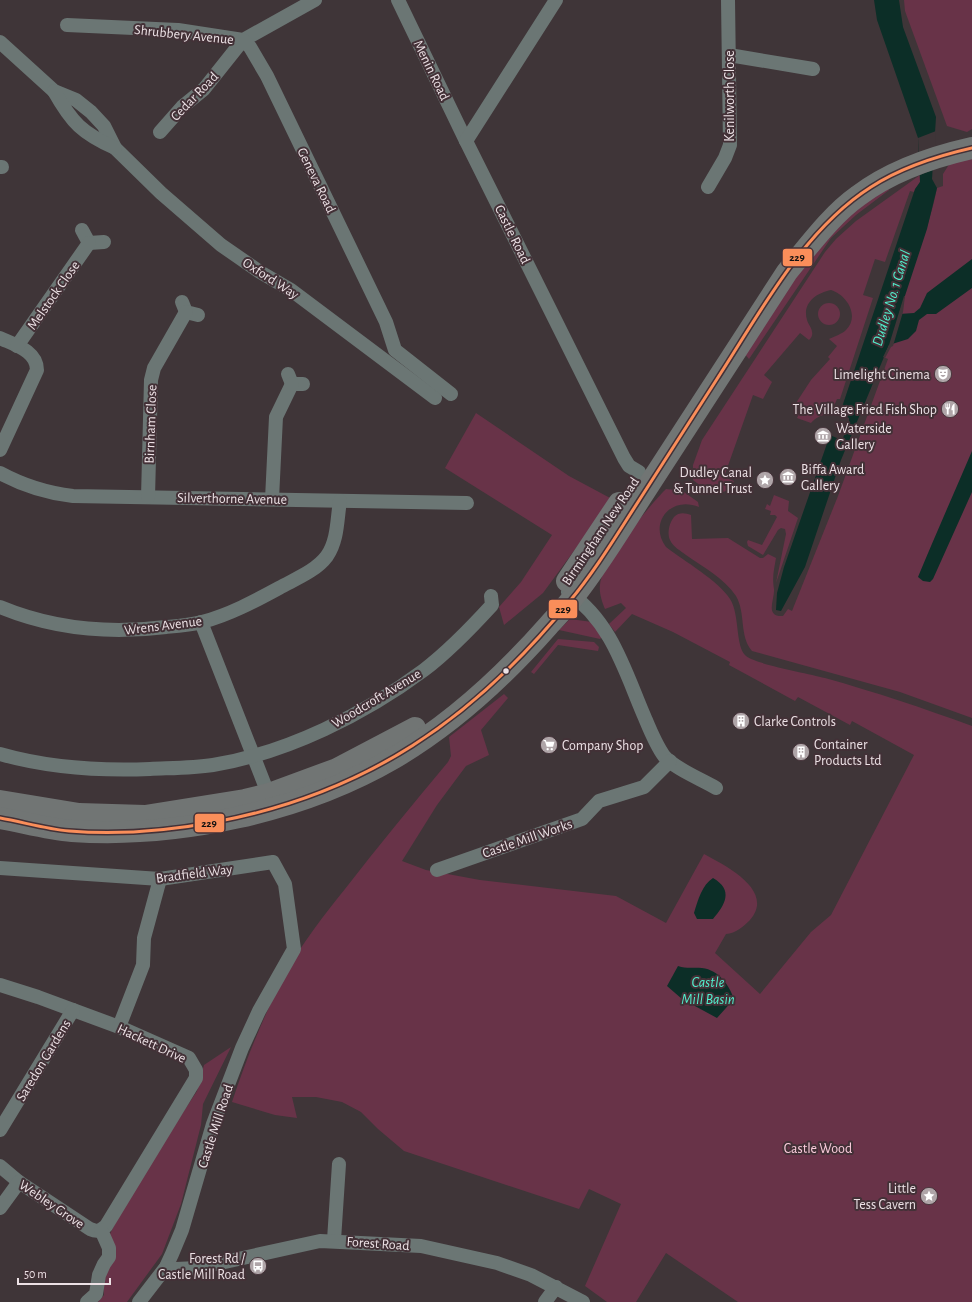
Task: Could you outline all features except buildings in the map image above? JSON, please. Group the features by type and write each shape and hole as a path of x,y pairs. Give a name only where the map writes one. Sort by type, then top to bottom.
{"highway":[{"name":"Birmingham New Road","path":"568,592 639,472 779,258 803,230 829,203 859,180 890,162 919,157 945,148 972,134"},
{"name":"Birmingham New Road","path":"945,148 972,148"},
{"name":"Birmingham New Road","path":"0,818 70,831 144,831 237,819 390,743 431,718 510,647 568,592 609,546 787,272 812,242 856,197 919,157"},
{"name":"Birmingham New Road","path":"0,801 79,814 145,816 245,800 271,801"}],"street":[{"name":"Shrubbery Avenue","path":"67,25 178,30 243,40 315,0"},
{"name":"Menin Road","path":"398,0 466,141"},
{"path":"466,141 556,0"},
{"name":"Kenilworth Close","path":"708,187 726,158 730,145 728,0"},
{"name":"Cedar Road","path":"160,132 182,107 204,89 243,40"},
{"name":"Geneva Road","path":"243,40 250,47 266,76 386,322 395,350 451,394"},
{"name":"Oxford Way","path":"0,42 54,91 66,113 78,126 93,137 115,148 161,193 221,245 260,272 291,290 435,398"},
{"path":"729,55 813,69"},
{"name":"Oxford Way","path":"54,91 76,100 91,112 104,126 115,148"},
{"name":"Castle Road","path":"466,141 628,466 639,472"},
{"path":"82,230 90,243 104,242"},
{"name":"Melstock Close","path":"17,346 90,243"},
{"name":"Birnham Close","path":"148,497 151,380 154,368 189,310"},
{"path":"0,338 34,356 38,363 38,370 0,450"},
{"path":"272,499 276,417 294,381"},
{"name":"Silverthorne Avenue","path":"0,473 36,489 54,494 467,503"},
{"name":"Wrens Avenue","path":"0,607 46,622 96,630 136,631 201,622 250,604 317,567 327,556 334,541 340,501"},
{"path":"568,592 599,621 609,634 618,651 664,756 716,788"},
{"name":"Woodcroft Avenue","path":"0,754 65,767 120,770 213,765 253,756 310,736 357,713 396,690 425,669 464,636 492,605 492,596"},
{"path":"201,622 271,801"},
{"name":"Castle Mill Works","path":"438,870 582,819 600,801 644,787 670,761"},
{"name":"Bradfield Way","path":"0,868 160,880 273,862 285,884 294,949"},
{"path":"119,1027 143,965 144,938 160,880"},
{"name":"Castle Mill Road","path":"139,1302 166,1266 182,1230 213,1124 242,1048 258,1011 294,949"},
{"name":"Hackett Drive","path":"0,986 119,1027 189,1058 196,1070 196,1078 103,1228"},
{"name":"Saredon Gardens","path":"0,1130 73,1010"},
{"path":"334,1240 339,1164"},
{"name":"Webley Grove","path":"0,1166 20,1182 90,1229 96,1232 103,1228"},
{"path":"0,1208 20,1182"},
{"path":"87,1302 96,1294 99,1275 109,1257 110,1248 103,1228"},
{"name":"Forest Road","path":"166,1266 176,1269 197,1268 320,1241 334,1240 428,1248 497,1263 531,1275 583,1302"},
{"path":"545,1302 556,1287"}],"green space":[{"path":"904,0 972,0 972,129 967,132 947,126 905,11"},
{"path":"972,158 972,718 900,692 752,651 745,638 741,610 736,596 719,578 675,547 669,538 669,532 671,522 676,515 684,513 689,514 691,515 692,539 728,538 760,558 763,558 768,554 776,558 773,577 774,593 772,611 777,616 783,616 788,609 792,611 838,496 888,359 883,357 890,342 904,293 927,228 937,188 943,186 943,174 950,163"},
{"path":"920,175 920,182 914,192 910,191 885,262 875,259 863,295 873,298 840,399 837,399 831,410 818,417 811,423 797,418 802,408 796,403 811,380 830,359 828,357 837,346 829,339 846,330 852,319 850,307 846,301 842,296 831,290 815,296 808,304 806,314 812,330 809,340 800,333 764,375 772,382 763,399 753,395 724,477 734,481 730,487 720,493 709,490 698,484 693,480 693,465 702,440 825,252 836,239 856,221"},
{"path":"887,187 889,190 856,215 831,238 749,359 743,352 794,272 839,223"},
{"path":"829,303 837,306 840,314 837,322 829,325 821,322 818,314 821,306"},
{"path":"476,413 569,476 612,499 543,593 504,625 499,607 521,582 552,535 445,468"},
{"name":"Castle Wood","path":"666,489 675,490 682,495 684,492 698,502 699,507 689,504 672,508 665,514 661,521 661,538 666,547 710,578 725,592 733,605 740,645 746,656 761,663 825,678 862,689 972,726 972,1302 738,1302 666,1253 636,1302 607,1302 585,1286 621,1204 589,1189 579,1209 404,1151 361,1112 342,1102 316,1097 292,1097 297,1118 275,1115 232,1102 264,1019 287,971 307,939 370,857 448,762 451,756 449,737 504,694 508,698 481,730 489,755 466,766 437,805 402,861 426,870 480,880 616,896 666,923 704,854 734,872 744,880 752,889 757,899 756,909 750,920 739,929 726,934 715,953 760,994 811,932 831,915 914,755 852,721 850,725 798,697 795,701 729,665 730,662 673,632 632,614 615,632 609,624 626,608 621,603 605,609 600,591 602,575 608,563 627,535"},
{"path":"774,495 789,501 788,511 798,518 776,583 786,534 785,529 781,528 778,530 763,555 748,546 747,542 748,540 762,545 777,517 775,515 770,515 771,511 765,509 767,504 770,506"},
{"path":"570,619 592,622 603,636 600,639 559,630"},
{"path":"558,639 594,642 599,647 598,651 558,645 534,674 531,672"},
{"path":"231,1047 203,1104 201,1125 181,1204 162,1254 127,1302 98,1302 104,1295 103,1281 110,1234 129,1195 197,1091 204,1065"}],"water":[{"name":"Dudley No. 1 Canal","path":"874,0 899,0 903,27 936,117 932,179 937,188 927,229 899,314 914,313 920,308 927,293 972,259 972,288 936,314 927,314 919,320 916,331 908,339 889,345 841,460 805,567 781,611 776,610 777,593 784,567 830,435 839,439 843,438 849,423 849,418 840,413 915,189 920,182 918,138 877,20"},
{"path":"972,451 972,492 933,579 930,582 923,581 918,577"},
{"path":"713,878 724,888 724,903 713,919 697,919 694,913 699,898 703,889"},
{"name":"Castle Mill Basin","path":"678,966 708,969 718,975 726,984 734,999 717,1018 682,999 667,986"}],"pier":[{"path":"936,131 935,169 920,175 918,138"},
{"path":"904,296 903,312 893,346 885,358 883,357 889,345"}],"transit line":[{"name":"229","path":"0,818 60,830 105,833 160,830 215,822 269,809 320,792 368,771 412,746 454,716 494,682 532,644 579,590 785,274 824,226 847,205 883,180 920,163 972,148"}],"place":[{"name":"Limelight Cinema","path":"943,374"},
{"name":"The Village Fried Fish Shop","path":"950,409"},
{"name":"Waterside Gallery","path":"823,436"},
{"name":"Biffa Award Gallery","path":"788,477"},
{"name":"Dudley Canal & Tunnel Trust","path":"765,480"},
{"name":"Clarke Controls","path":"741,721"},
{"name":"Company Shop","path":"549,745"},
{"name":"Container Products Ltd","path":"801,752"},
{"name":"Little Tess Cavern","path":"929,1196"},
{"name":"Forest Rd / Castle Mill Road","path":"258,1266"}]}
